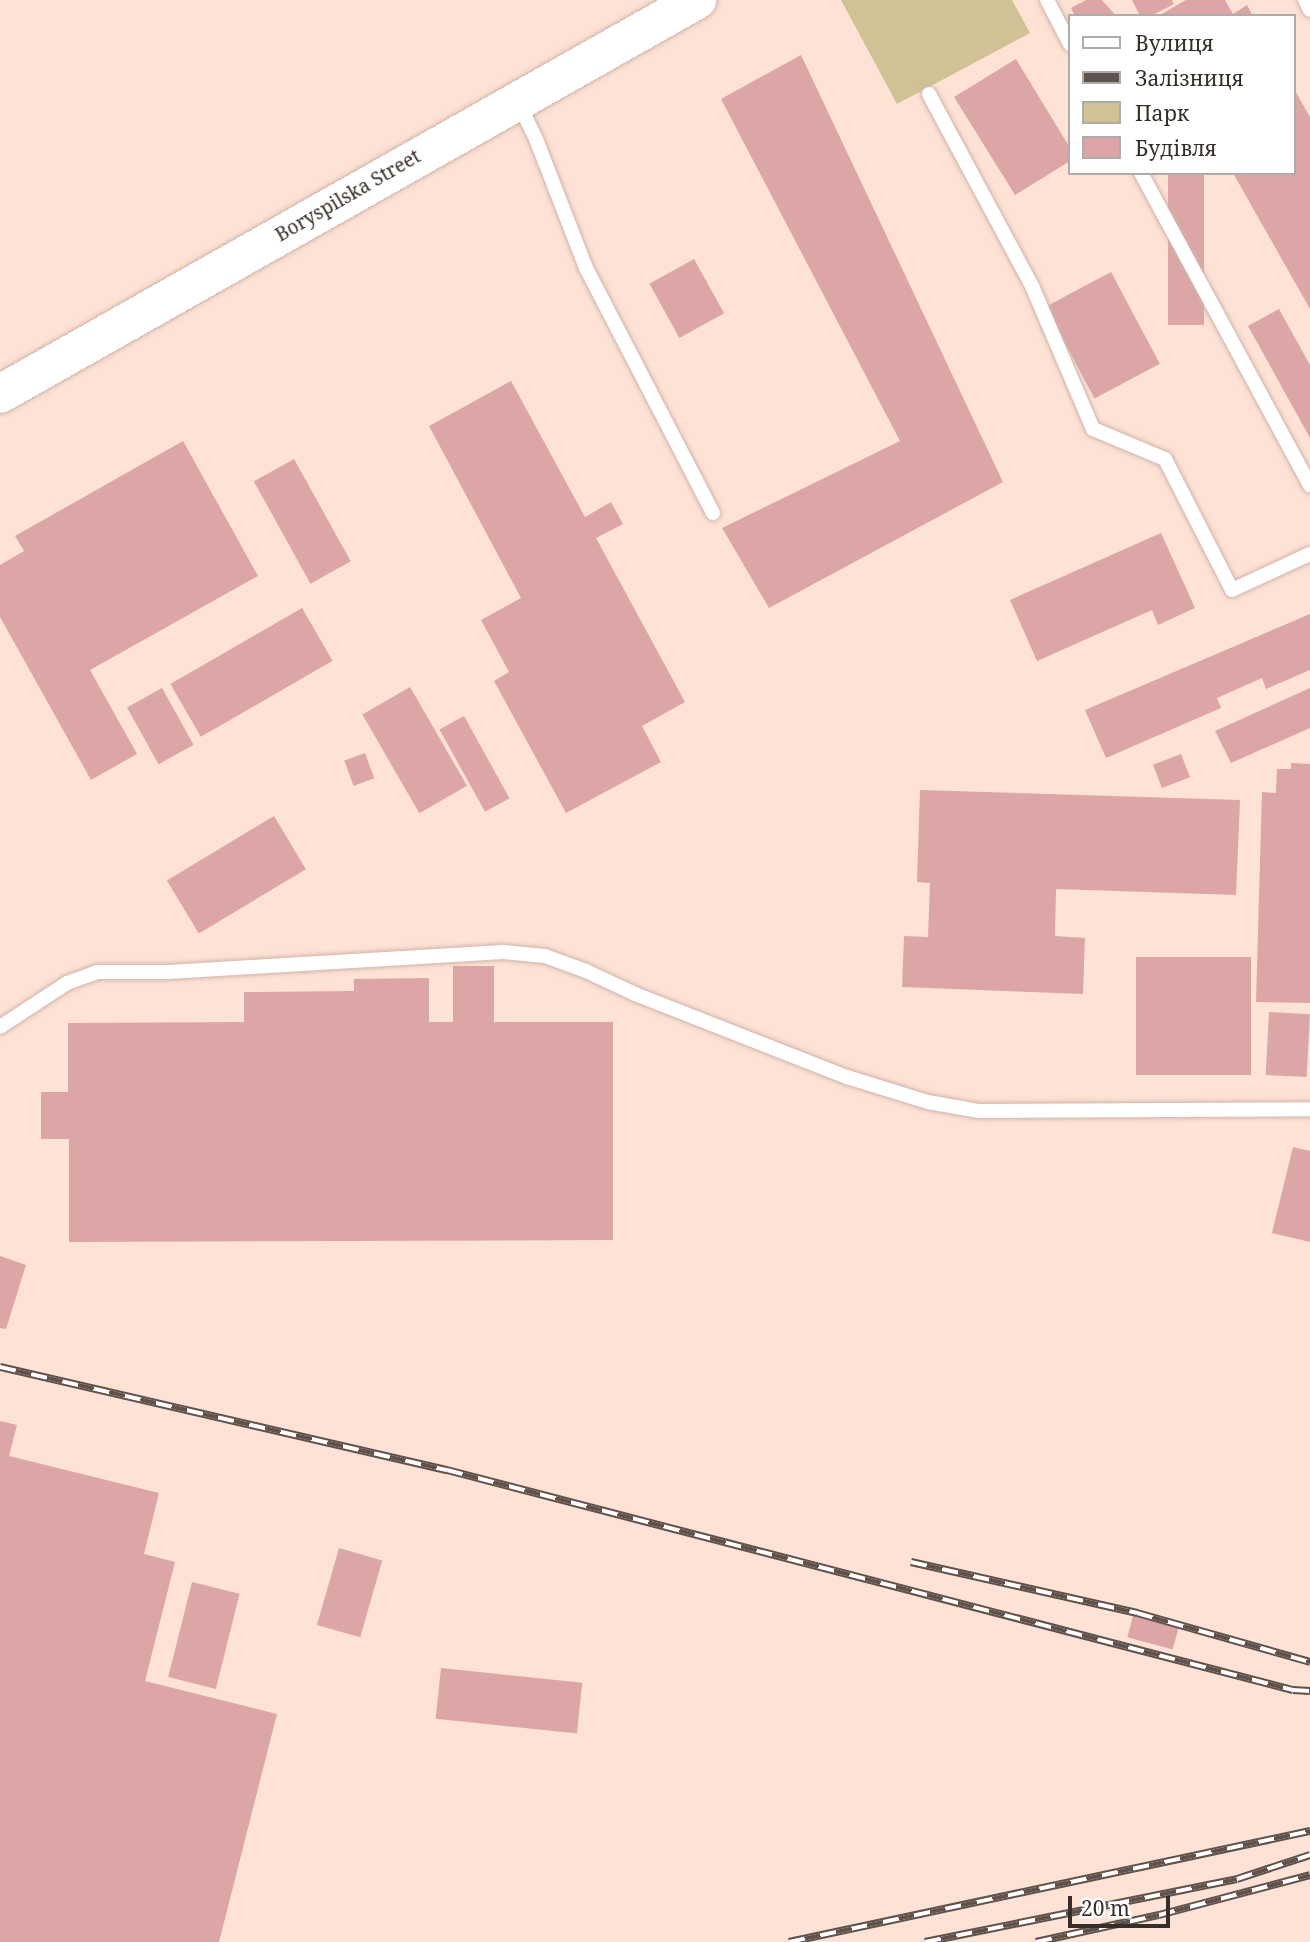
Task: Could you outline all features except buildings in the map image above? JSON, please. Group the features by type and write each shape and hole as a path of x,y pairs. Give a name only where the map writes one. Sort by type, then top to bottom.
{"main road":[{"name":"Boryspilska Street","path":"0,394 697,0"}],"lane":[{"path":"1047,0 1068,40"},
{"path":"1305,0 1310,10"},
{"path":"929,94 1032,286 1093,429 1165,458 1232,590 1310,554"},
{"path":"516,100 536,139 586,268 713,513"},
{"path":"1142,175 1310,485"},
{"path":"0,1027 67,983 97,972 168,972 503,952 545,956 847,1077 928,1102 979,1111 1310,1109"}],"green space":[{"path":"841,0 1012,0 1030,33 897,104"}],"railway":[{"path":"0,1367 447,1470 1293,1690 1310,1691"},
{"path":"911,1562 1137,1613 1310,1662"},
{"path":"789,1942 1310,1831"},
{"path":"925,1942 1237,1879 1310,1855"},
{"path":"1036,1942 1159,1915 1310,1875"}]}
